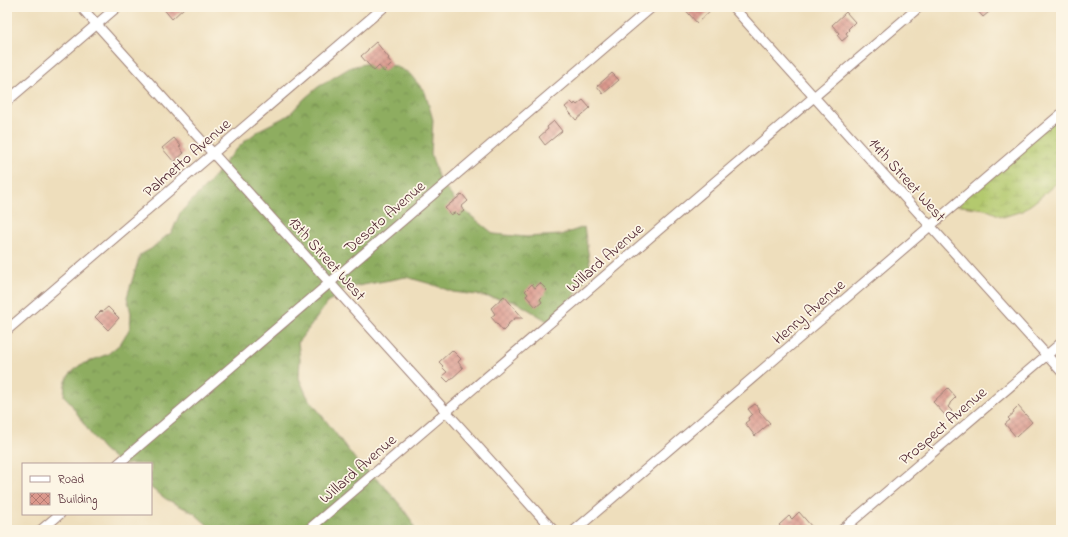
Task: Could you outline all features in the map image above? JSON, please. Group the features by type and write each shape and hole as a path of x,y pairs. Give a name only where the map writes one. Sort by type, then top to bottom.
{"street":[{"name":"13th Street West","path":"82,7 553,530"},
{"path":"7,101 117,7"},
{"name":"Palmetto Avenue","path":"7,330 384,7"},
{"name":"Desoto Avenue","path":"119,463 652,7"},
{"name":"14th Street West","path":"734,7 1061,371"},
{"name":"Willard Avenue","path":"308,530 919,7"},
{"name":"Henry Avenue","path":"575,530 1061,114"},
{"name":"Prospect Avenue","path":"842,530 1061,343"},
{"path":"41,530 59,515"}],"green space":[{"path":"378,63 395,66 409,73 425,92 433,120 431,154 439,180 461,208 494,234 526,237 561,235 584,227 591,271 554,325 516,302 453,292 406,277 347,288 328,302 298,342 300,359 299,378 307,396 355,459 387,489 411,520 415,530 213,530 194,513 166,499 152,489 152,463 120,463 103,449 64,396 65,384 69,375 80,365 108,354 120,344 130,328 131,313 127,297 140,255 151,249 172,232 180,213 210,182 227,159 245,141 261,129 289,115 318,87 351,67"},
{"path":"1061,114 1061,179 1037,200 1022,211 1003,217 985,209 953,205"}],"building":[{"path":"162,7 185,7 172,19"},
{"path":"683,7 714,7 697,23"},
{"path":"974,7 995,7 983,17"},
{"path":"846,12 855,22 846,33 848,36 842,41 837,35 839,33 832,25"},
{"path":"376,42 392,64 384,72 379,66 374,71 361,56"},
{"path":"612,73 619,80 603,94 597,86"},
{"path":"583,100 590,108 576,120 565,107 571,102 574,105 575,103 577,105"},
{"path":"554,121 562,131 545,145 539,137"},
{"path":"174,138 181,146 179,147 184,153 174,162 162,148"},
{"path":"462,194 468,201 461,207 464,211 459,215 456,212 451,215 445,208"},
{"path":"540,283 547,290 540,299 542,302 536,307 526,296 528,294 525,291 532,284 535,288"},
{"path":"504,296 523,318 515,318 503,331 491,317 495,314 491,308"},
{"path":"108,307 119,318 108,330 95,317"},
{"path":"452,350 461,359 458,362 463,368 448,382 442,376 447,372 439,362"},
{"path":"948,388 956,397 948,407 952,411 946,416 933,402"},
{"path":"755,404 770,423 755,436 745,423 749,420 748,418 752,414 748,409"},
{"path":"1018,406 1032,422 1016,437 1005,424 1010,420 1008,418 1014,413 1013,411"},
{"path":"799,512 812,527 808,530 784,530 779,525 789,516 792,519"}]}
